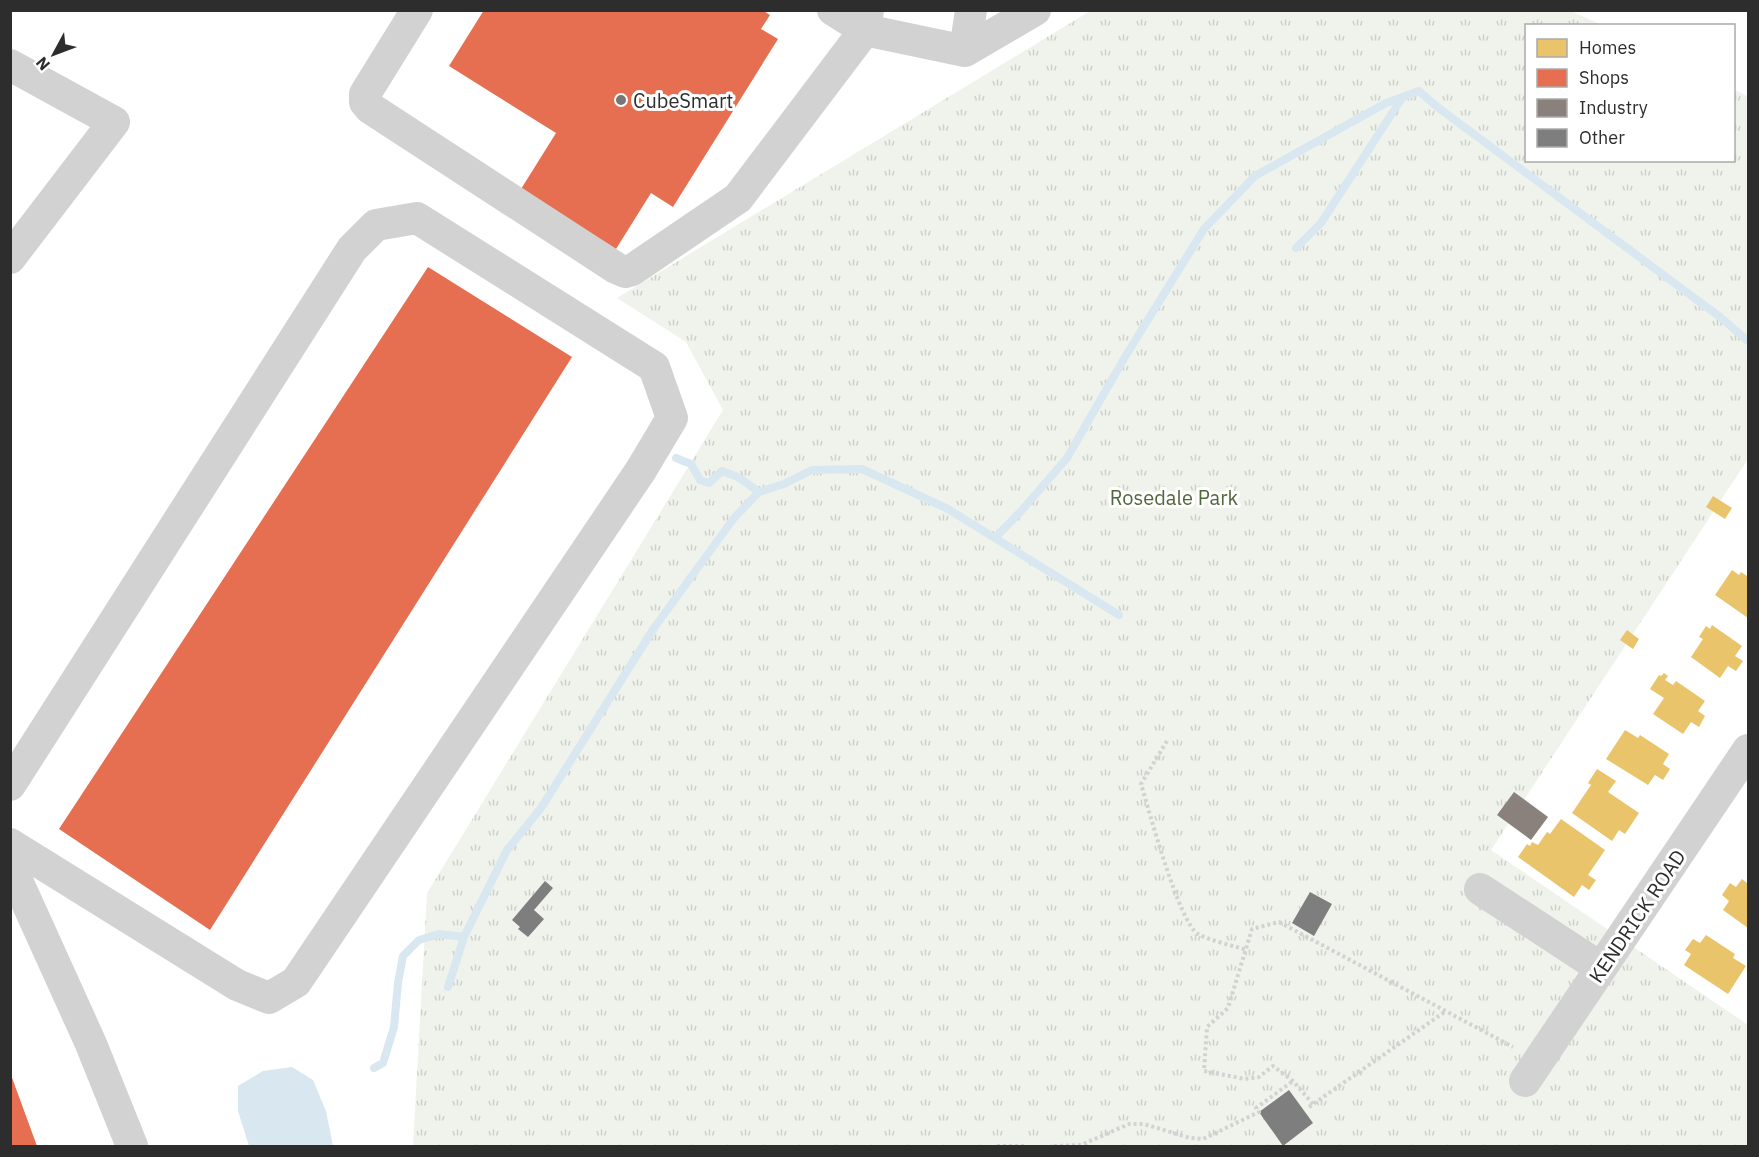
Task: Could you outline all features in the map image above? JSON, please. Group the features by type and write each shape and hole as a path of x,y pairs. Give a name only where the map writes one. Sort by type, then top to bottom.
{"street":[{"path":"417,10 364,94 365,102 370,108 625,272 632,270 738,198 867,20"},
{"path":"833,10 965,51 1035,10"},
{"path":"965,51 971,10"},
{"path":"10,65 114,122 10,258"},
{"path":"10,785 352,249 376,225 417,218 654,368 672,418 641,470 296,982 269,998 237,986 10,844"},
{"name":"KENDRICK ROAD","path":"1532,1071 1749,750"},
{"path":"10,865 91,1044 132,1146"},
{"path":"1480,889 1601,968"}],"path":[{"path":"1167,741 1141,784 1171,883 1189,926 1197,934 1246,950"},
{"path":"1446,1011 1311,1106 1293,1082 1273,1066 1259,1077 1245,1079 1204,1071 1208,1027 1228,1008 1252,929 1279,922 1446,1011 1532,1071"},
{"path":"1054,1146 1081,1145 1129,1124 1144,1124 1190,1138 1203,1139 1259,1112 1256,1108 1293,1082"},
{"path":"997,1146 1024,1146"}],"green space":[{"name":"Rosedale Park","path":"1090,11 1571,11 1600,24 1525,24 1525,162 1735,162 1735,90 1748,97 1748,459 1491,850 1748,1025 1747,1146 413,1146 427,893 723,410 686,342 617,298"}],"shaded area":[{"path":"292,1067 313,1080 326,1111 333,1146 249,1146 238,1111 238,1086 263,1071"}],"building: Homes":[{"path":"1713,496 1732,508 1725,519 1706,507"},
{"path":"1732,570 1739,575 1741,572 1747,576 1748,573 1748,618 1715,595"},
{"path":"1712,625 1742,646 1735,656 1743,661 1736,671 1728,666 1720,678 1691,657 1703,639 1699,637 1706,626 1710,629"},
{"path":"1627,630 1639,639 1633,649 1620,640"},
{"path":"1664,673 1668,676 1665,680 1673,685 1676,681 1705,701 1698,711 1705,716 1699,727 1691,722 1683,734 1653,714 1664,698 1650,689 1659,675"},
{"path":"1625,730 1638,738 1640,735 1669,754 1663,764 1670,769 1663,780 1655,775 1648,785 1606,759"},
{"path":"1597,769 1616,781 1608,792 1639,813 1625,834 1619,830 1612,841 1572,813 1591,785 1588,783"},
{"path":"1561,819 1605,850 1588,875 1596,880 1589,890 1582,885 1574,897 1518,857 1527,844 1530,846 1532,842 1538,845 1547,832 1550,834"},
{"path":"1742,879 1748,884 1748,928 1723,910 1729,901 1722,895 1730,883 1736,887"},
{"path":"1706,935 1735,954 1733,958 1746,966 1728,994 1684,965 1691,954 1685,950 1693,939 1700,943"}],"building: Shops":[{"name":"CubeSmart","path":"484,10 762,10 770,15 761,29 778,39 673,207 651,193 616,249 521,189 556,133 449,66"},
{"path":"428,267 572,357 210,930 59,829"},
{"path":"11,1075 37,1146 10,1146"}],"building: Industry":[{"path":"1514,792 1548,817 1531,840 1497,815"}],"building: Other":[{"path":"545,881 553,888 534,910 544,919 528,937 512,920"},
{"path":"1310,892 1332,904 1314,936 1292,923"},
{"path":"1289,1090 1313,1123 1283,1146 1259,1112"}],"waterway":[{"path":"995,538 1067,458 1125,357 1204,229 1255,176 1386,103 1419,91 1720,317 1748,341"},
{"path":"1296,248 1321,223 1402,98"},
{"path":"676,458 691,464 700,480 709,483 722,471 738,477 759,492"},
{"path":"448,987 464,937 507,850 541,808 654,628 734,518 759,492 784,484 812,470 862,469 948,509 1119,615"},
{"path":"374,1068 383,1063 394,1027 403,956 419,940 439,934 464,937"}],"place":[{"name":"CubeSmart","path":"621,100"}]}
